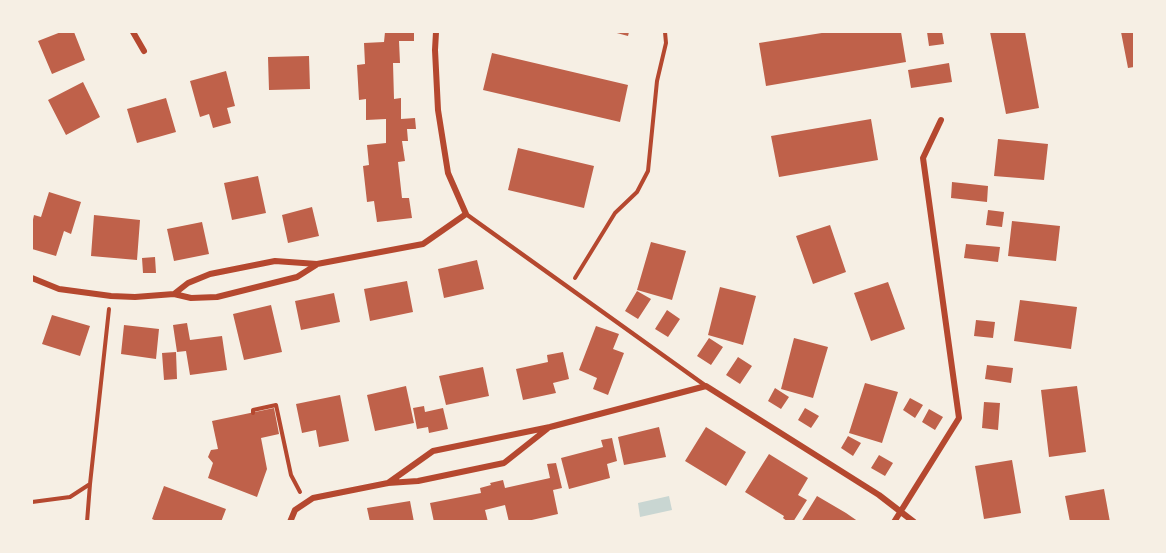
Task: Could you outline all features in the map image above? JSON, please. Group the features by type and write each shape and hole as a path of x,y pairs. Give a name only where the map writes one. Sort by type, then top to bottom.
{"street":[{"path":"133,32 144,51"},
{"path":"174,294 188,283 210,274 275,261 317,264 423,243 466,214 448,173 438,110 436,32"},
{"path":"894,522 959,418 923,158 941,120"},
{"path":"32,278 59,289 111,296 174,294 190,298 217,297 297,277 317,264"},
{"path":"388,483 433,451 550,427 706,386 879,495 914,522"},
{"path":"290,522 295,510 313,498 388,483 417,481 504,463 550,427"}],"lane":[{"path":"466,214 706,386"}],"path":[{"path":"570,289 615,213 637,192 648,171 657,81 666,43 665,32"},
{"path":"87,522 111,296"},
{"path":"253,413 253,410 276,405 291,475 306,503"},
{"path":"32,502 70,497 90,484"}],"shaded area":[{"path":"669,496 672,510 640,517 638,503"}],"building":[{"path":"61,32 74,32 85,60 52,74 38,41"},
{"path":"385,32 414,32 414,41 399,41 400,63 393,63 394,99 401,98 401,119 415,118 416,129 407,129 408,141 402,141 405,161 398,162 402,198 409,198 412,218 377,222 374,201 367,202 363,166 369,165 367,145 386,143 386,119 366,120 366,99 359,100 357,65 365,64 364,43 384,42"},
{"path":"613,32 629,32 628,36"},
{"path":"828,32 901,32 906,62 766,86 759,43"},
{"path":"927,32 942,32 944,44 929,46"},
{"path":"990,32 1025,32 1039,108 1006,114"},
{"path":"1121,32 1134,32 1134,67 1128,68"},
{"path":"492,53 628,85 620,122 483,90"},
{"path":"309,56 310,89 269,90 268,57"},
{"path":"949,63 952,82 911,88 908,70"},
{"path":"226,71 235,106 227,108 231,123 213,128 209,114 200,117 190,81"},
{"path":"83,82 100,117 66,135 48,100"},
{"path":"166,98 176,132 137,143 127,109"},
{"path":"871,119 878,160 779,177 771,136"},
{"path":"998,139 1048,144 1044,180 994,176"},
{"path":"518,148 594,166 584,208 508,190"},
{"path":"258,176 266,213 232,220 224,183"},
{"path":"952,182 988,186 987,202 951,198"},
{"path":"49,192 81,202 71,234 64,231 56,256 32,249 34,215 41,217"},
{"path":"312,207 319,236 288,243 282,215"},
{"path":"988,210 1004,212 1002,227 986,225"},
{"path":"94,215 140,220 137,260 91,256"},
{"path":"1012,221 1060,226 1056,261 1008,256"},
{"path":"202,222 209,254 174,261 167,229"},
{"path":"830,225 846,272 813,284 796,236"},
{"path":"651,242 686,251 672,300 637,290"},
{"path":"966,244 1000,247 998,262 964,258"},
{"path":"155,257 156,273 143,273 142,258"},
{"path":"477,260 484,289 444,298 438,269"},
{"path":"407,281 413,312 370,321 364,289"},
{"path":"888,282 905,329 871,341 854,293"},
{"path":"720,287 756,296 743,345 708,335"},
{"path":"637,291 651,299 638,319 625,311"},
{"path":"334,293 340,322 301,330 295,301"},
{"path":"1020,300 1077,307 1071,349 1014,341"},
{"path":"271,305 282,352 244,360 233,314"},
{"path":"667,310 680,319 668,337 655,329"},
{"path":"52,315 90,326 80,356 42,344"},
{"path":"976,320 995,322 993,338 974,336"},
{"path":"187,323 190,340 222,336 227,370 190,375 186,351 177,352 173,325"},
{"path":"124,325 159,329 156,359 121,354"},
{"path":"596,326 619,334 613,349 624,353 608,395 593,389 597,378 579,370"},
{"path":"709,338 723,347 711,365 697,356"},
{"path":"794,338 828,347 813,398 781,389"},
{"path":"176,352 177,379 164,380 162,353"},
{"path":"563,352 569,379 553,383 556,393 523,400 516,369 548,362 547,355"},
{"path":"738,357 752,366 740,384 726,375"},
{"path":"987,365 1013,368 1011,383 985,379"},
{"path":"483,367 489,396 446,405 439,376"},
{"path":"865,383 898,392 882,443 849,433"},
{"path":"406,386 414,423 375,431 367,395"},
{"path":"1077,386 1086,452 1049,457 1041,390"},
{"path":"775,388 789,397 781,409 768,401"},
{"path":"340,395 349,441 319,447 316,430 302,433 296,404"},
{"path":"910,398 923,405 915,418 903,410"},
{"path":"984,402 1000,403 998,430 982,428"},
{"path":"424,406 425,412 443,408 448,429 429,433 428,427 417,429 413,408"},
{"path":"274,408 279,434 261,438 267,469 257,497 208,478 213,463 208,457 211,450 218,449 212,421"},
{"path":"805,408 819,416 811,428 798,420"},
{"path":"929,409 943,417 935,430 922,422"},
{"path":"659,427 666,457 624,465 618,437"},
{"path":"706,427 746,452 726,486 685,461"},
{"path":"848,436 861,443 853,456 841,448"},
{"path":"612,438 617,461 607,464 610,478 569,489 561,458 603,447 601,440"},
{"path":"769,454 808,478 798,495 807,500 793,522 788,522 783,518 784,516 745,492"},
{"path":"879,455 893,463 885,476 871,468"},
{"path":"1012,460 1021,513 984,519 975,466"},
{"path":"556,463 562,488 553,490 558,514 523,522 509,522 505,505 485,510 488,522 434,522 430,503 481,493 480,488 503,480 505,488 550,478 547,464"},
{"path":"164,486 226,509 221,522 159,522 152,519"},
{"path":"1104,489 1110,522 1070,522 1065,496"},
{"path":"817,496 846,513 859,522 801,522"},
{"path":"410,501 414,522 370,522 367,508"}]}
